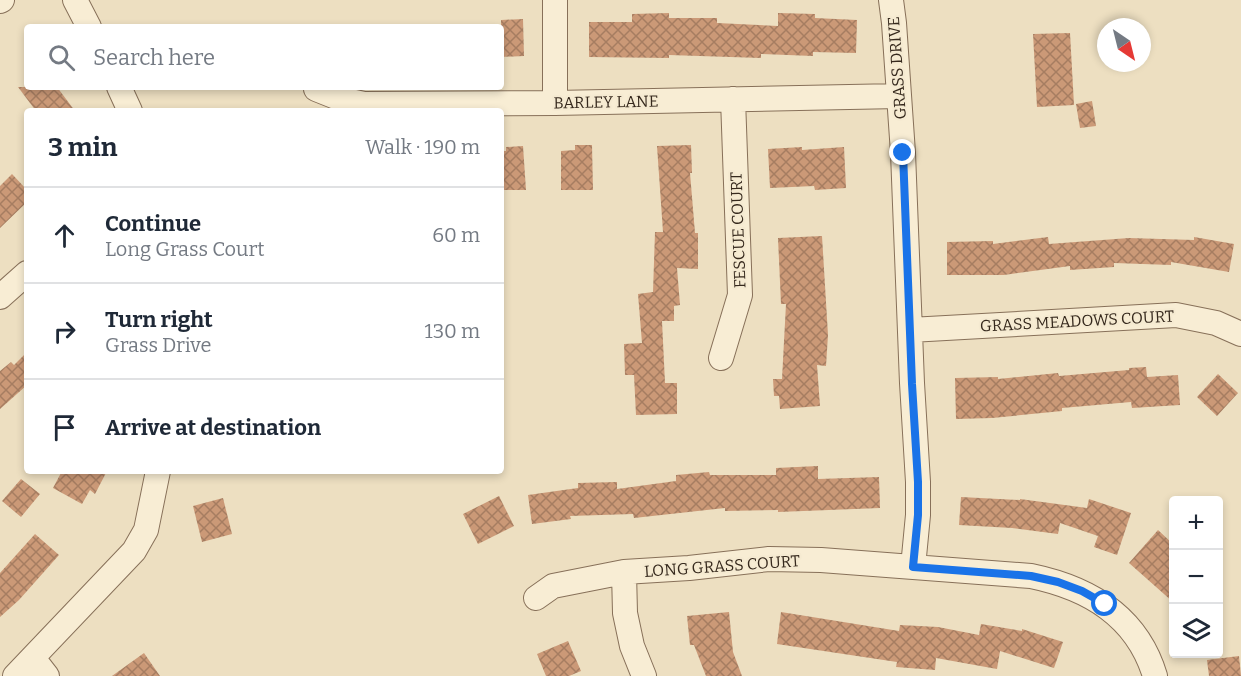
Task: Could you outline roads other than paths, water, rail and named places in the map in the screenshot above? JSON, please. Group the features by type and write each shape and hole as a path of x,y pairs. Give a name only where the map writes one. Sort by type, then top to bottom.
{"street":[{"path":"75,0 87,24"},
{"path":"555,0 555,103"},
{"name":"GRASS DRIVE","path":"891,0 899,96 918,482 918,515 913,567"},
{"path":"120,90 129,108"},
{"name":"BARLEY LANE","path":"321,90 341,99 364,104 555,103 899,96"},
{"name":"FESCUE COURT","path":"721,358 740,295 733,99"},
{"path":"0,297 24,276"},
{"name":"GRASS MEADOWS COURT","path":"910,330 1176,315 1216,323 1241,334"},
{"path":"15,676 40,667 134,551 146,530 157,474"},
{"name":"LONG GRASS COURT","path":"536,598 553,586 624,572 689,568 769,559 821,560 1031,576 1058,582 1082,591 1105,604 1125,620 1140,642 1155,676"},
{"path":"624,572 625,613 632,646 644,676"}]}
